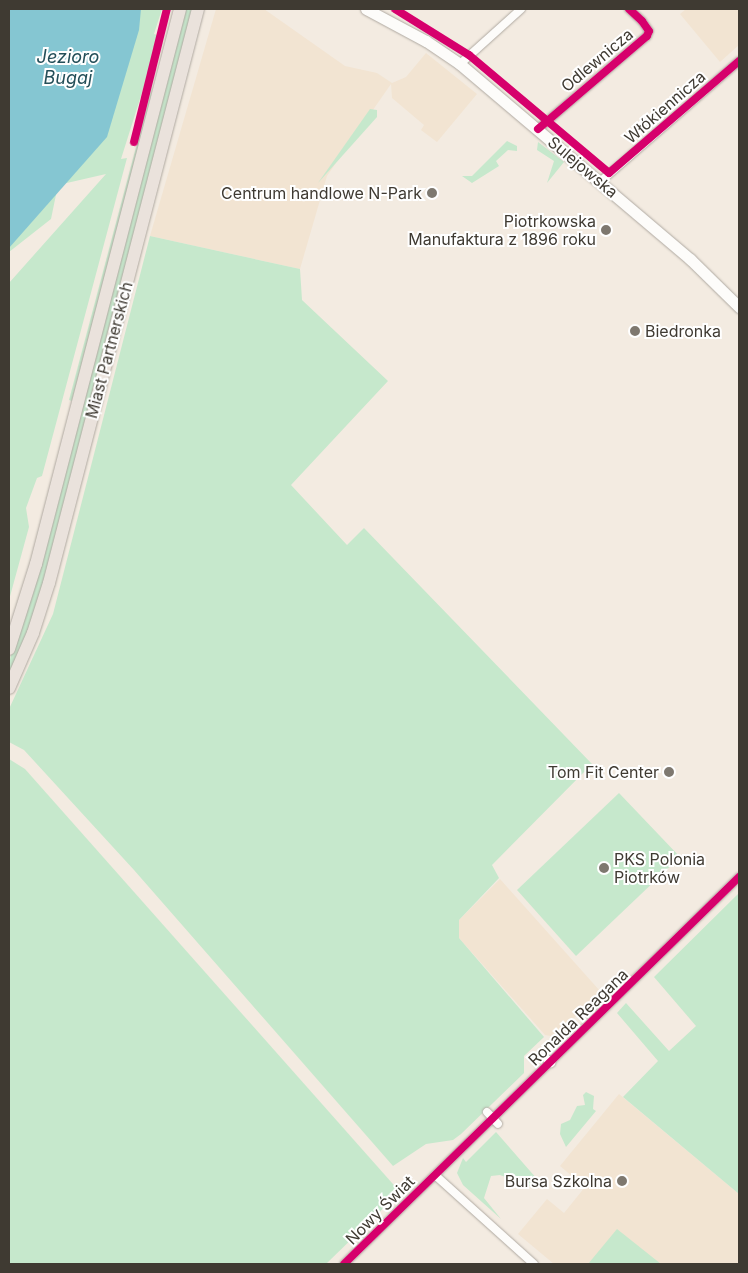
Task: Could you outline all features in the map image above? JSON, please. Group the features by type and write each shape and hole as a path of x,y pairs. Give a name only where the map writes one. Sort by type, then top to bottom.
{"main road":[{"name":"Miast Partnerskich","path":"9,649 36,564 180,9"},
{"name":"Miast Partnerskich","path":"9,688 33,633 49,583 198,9"},
{"name":"Sulejowska","path":"366,9 426,41 460,64 601,181 696,264 739,307"}],"street":[{"path":"460,64 521,9"},
{"name":"Odlewnicza","path":"538,129 647,36 649,31 642,21 628,9"},
{"name":"Włókiennicza","path":"601,181 739,61"},
{"name":"Ronalda Reagana","path":"435,1175 496,1122 551,1063 739,878"},
{"path":"542,1054 551,1063"},
{"path":"487,1112 496,1122"},
{"path":"435,1175 534,1264"},
{"name":"Nowy Świat","path":"344,1264 435,1175"}],"shaded area":[{"path":"216,9 264,9 345,66 377,73 392,83 406,77 426,53 477,94 437,142 421,130 424,125 392,98 391,84 327,176 300,269 150,236"},
{"path":"686,9 739,9 739,45 720,62 680,14"},
{"path":"500,879 600,991 556,1037 545,1035 459,938 459,920"},
{"path":"619,1094 739,1194 739,1264 554,1264 518,1234 547,1199 564,1213 585,1187 560,1166"}],"green space":[{"path":"9,9 162,9 154,34 157,35 145,83 121,159 127,158 42,476 37,478 26,508 29,527 9,600 9,283 106,174 58,185 51,219 9,252"},
{"path":"185,9 193,9 45,576 28,634 9,676 9,663"},
{"path":"152,87 151,100 72,401 69,400"},
{"path":"370,109 377,110 377,117 318,183"},
{"path":"507,141 517,146 517,151 508,150 496,161 499,166 472,183 462,176 472,176"},
{"path":"538,142 564,162 547,183 554,161 537,150"},
{"path":"150,236 300,269 302,300 388,381 291,485 347,545 364,528 592,764 492,865 499,878 459,920 459,938 544,1037 524,1056 524,1073 461,1134 453,1140 426,1144 393,1166 134,870 24,750 9,742 9,709 53,614"},
{"path":"9,759 25,769 400,1192 326,1264 9,1264"},
{"name":"PKS Polonia Piotrków","path":"619,793 680,857 576,956 517,890"},
{"path":"739,893 739,1194 623,1097 658,1061 617,1013 626,1003 669,1051 696,1026 654,977"},
{"path":"586,1092 594,1096 593,1109 596,1111 566,1147 560,1134 561,1124 570,1120 577,1106 585,1105 583,1095"},
{"path":"496,1132 537,1179 530,1186 500,1175 491,1176 484,1198 501,1219 463,1185 457,1173 463,1158 466,1162"},
{"path":"617,1229 661,1264 588,1264"}],"water":[{"name":"Jezioro Bugaj","path":"9,9 141,9 139,30 107,137 9,248"}],"cycle path":[{"path":"134,142 167,9"},
{"path":"395,9 469,55 609,173 739,61"},
{"path":"538,129 647,36 649,31 642,21 629,9"},
{"path":"344,1264 739,877"}],"place":[{"name":"Centrum handlowe N-Park","path":"432,193"},
{"name":"Piotrkowska Manufaktura z 1896 roku","path":"606,230"},
{"name":"Biedronka","path":"635,331"},
{"name":"Tom Fit Center","path":"669,772"},
{"name":"PKS Polonia Piotrków","path":"604,868"},
{"name":"Bursa Szkolna","path":"622,1181"}]}
